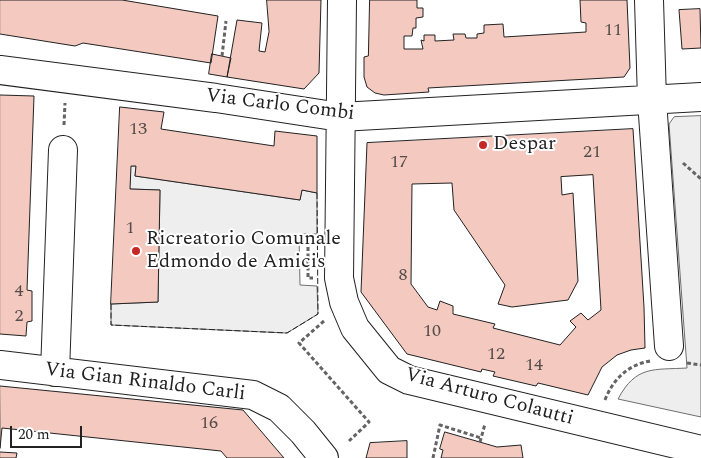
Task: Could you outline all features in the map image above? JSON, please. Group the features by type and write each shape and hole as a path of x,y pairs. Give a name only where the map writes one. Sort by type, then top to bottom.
{"street":[{"name":"Via Arturo Colautti","path":"342,0 339,278 344,302 355,328 389,370 409,380 701,450"},
{"path":"649,0 652,100 668,357"},
{"name":"Via Carlo Combi","path":"0,70 216,98 340,117 701,97"},
{"path":"55,372 64,139"},
{"name":"Via Gian Rinaldo Carli","path":"0,366 253,394 279,408 303,432 324,458"}],"path":[{"path":"222,56 226,21"},
{"path":"64,139 66,95"},
{"path":"677,160 686,164 701,179"},
{"path":"308,234 308,278"},
{"path":"328,318 299,343 369,422 349,441"},
{"path":"605,402 610,388 622,373 638,363 668,357 701,365"},
{"path":"480,442 487,418"},
{"path":"433,458 440,426 481,438"}],"shaded area":[{"path":"701,116 701,417 618,399 632,380 639,375 655,370 687,368 669,124 674,117"},
{"path":"131,166 136,166 135,176 300,200 302,190 317,193 317,234 299,234 300,285 317,286 318,314 287,333 111,325 111,304 158,302 160,190 130,189"}],"building":[{"path":"0,0 122,0 218,16 211,63 83,43 75,46 0,34"},
{"path":"267,0 321,0 319,73 304,89 227,77 237,20 262,23 259,51 265,52 269,32"},
{"path":"370,0 417,0 417,8 423,8 423,17 416,18 416,28 413,28 412,36 404,36 404,49 423,49 421,40 424,41 424,35 435,35 435,41 454,40 453,34 465,34 466,38 477,38 477,34 484,33 484,25 503,24 504,37 586,32 586,23 581,22 580,0 627,0 630,68 624,77 428,88 429,92 384,95 375,93 367,87 364,77 364,57 368,56"},
{"path":"700,9 701,48 682,49 679,10"},
{"path":"212,54 231,58 227,77 209,74"},
{"path":"0,95 34,96 27,290 32,291 32,321 27,322 26,336 0,334"},
{"name":"Ricreatorio Comunale Edmondo de Amicis","path":"120,107 164,112 161,129 274,146 275,131 317,136 317,193 302,190 300,200 135,176 136,166 131,166 130,189 160,190 158,302 111,304"},
{"path":"633,129 645,348 617,355 602,367 588,395 538,383 536,386 493,376 495,372 482,369 481,372 407,354 361,292 367,143","holes":["593,175 601,310 588,320 581,313 570,321 576,327 560,345 493,328 495,324 453,314 453,306 440,301 437,310 428,307 411,284 412,184 452,183 454,210 505,285 498,304 512,307 568,300 578,281 573,193 562,195 561,177"]},
{"path":"0,386 243,410 284,458 227,458 221,451 2,428 0,448"},
{"path":"445,432 497,447 521,445 523,458 441,458 443,450 440,449"},
{"path":"407,441 407,458 366,458 370,443"},
{"path":"0,452 17,453 16,458 0,458"}],"fence":[{"path":"111,304 111,325 287,333 318,314 317,193"}],"place":[{"name":"Despar","path":"483,145"},
{"name":"Ricreatorio Comunale Edmondo de Amicis","path":"136,251"}]}
